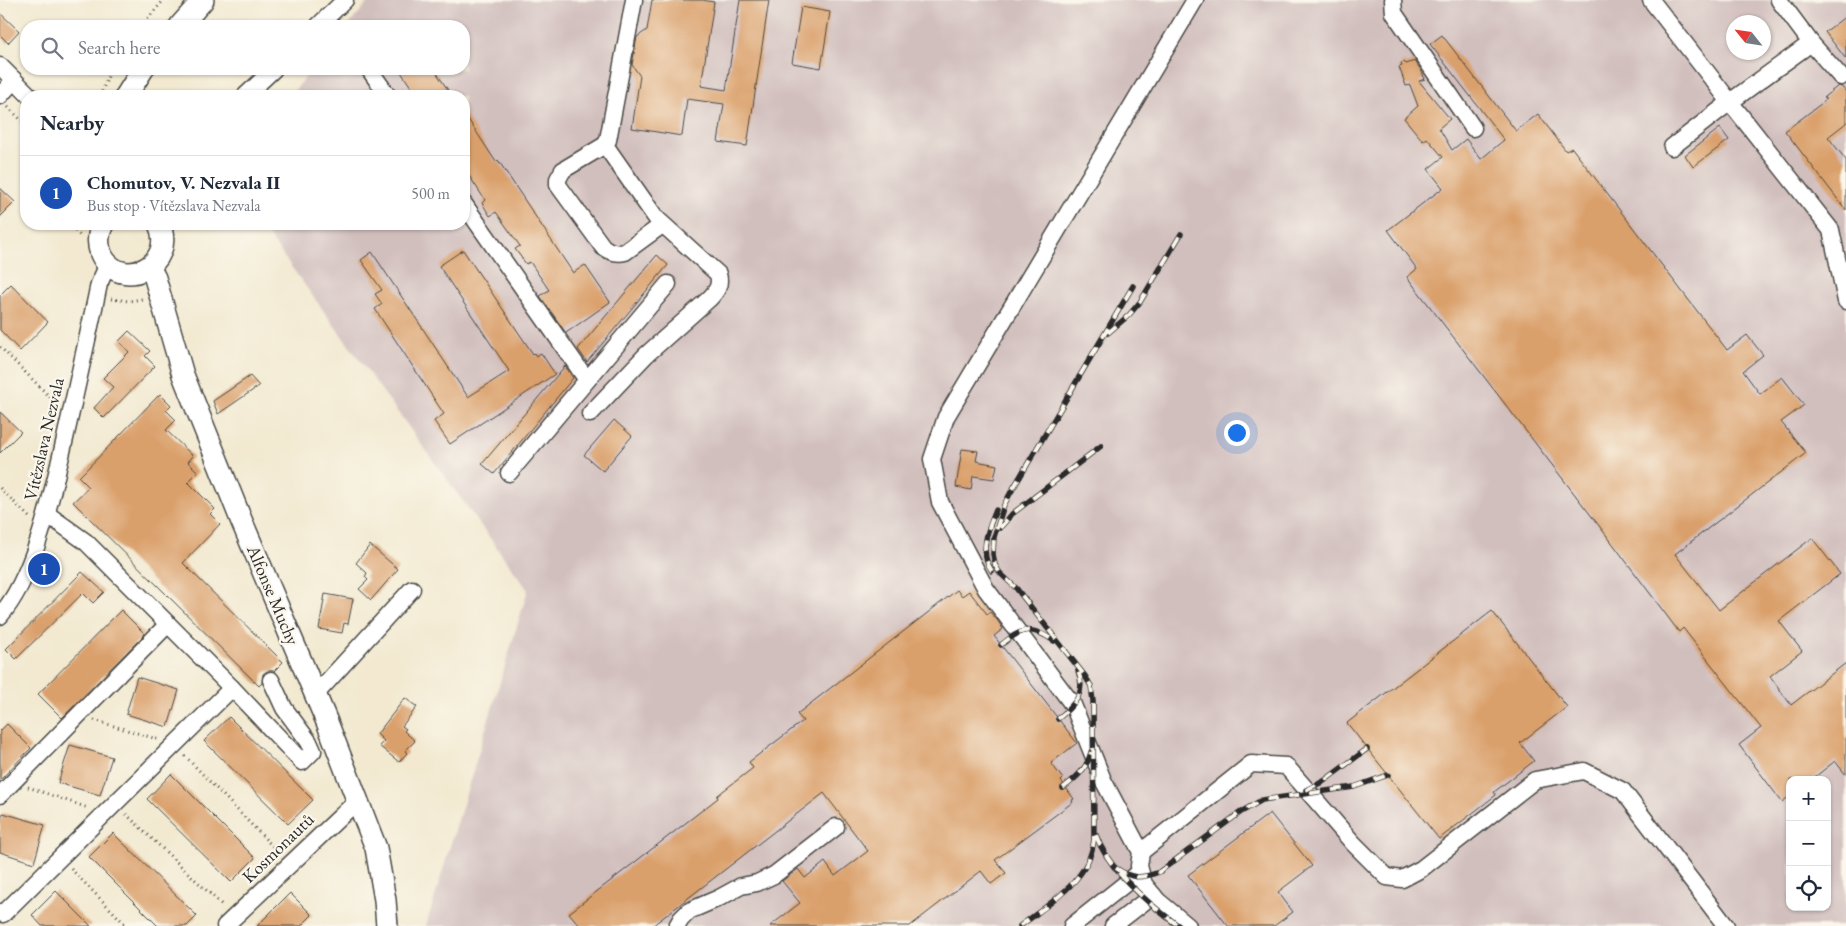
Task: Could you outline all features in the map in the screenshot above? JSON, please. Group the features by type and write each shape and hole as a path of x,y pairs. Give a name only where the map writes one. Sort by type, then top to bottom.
{"main road":[{"path":"185,20 203,0"},
{"path":"130,90 139,75"},
{"path":"97,230 100,251 108,264 128,273 143,270 156,261 163,247 161,230"},
{"name":"Alfonse Muchy","path":"149,267 155,278 183,375 242,522 316,695 376,848 385,900 387,926"}],"street":[{"path":"335,20 345,0"},
{"path":"634,0 610,136 605,145 563,170 558,179 558,185 602,247 610,252 618,254 625,252 662,225"},
{"path":"1188,926 1153,895 1144,884 1139,866 1140,852 1103,780 1073,706 986,589 940,502 932,459 946,417 1195,0"},
{"path":"1394,0 1394,13 1474,128"},
{"path":"1651,0 1832,230 1846,301"},
{"path":"1779,0 1811,43 1841,77"},
{"path":"1672,147 1811,43"},
{"path":"0,66 24,90"},
{"path":"251,90 268,75"},
{"path":"373,75 384,90"},
{"path":"3,101 14,80"},
{"path":"590,414 646,355 717,290 720,282 718,274 662,225 605,145"},
{"path":"470,213 587,380"},
{"name":"Vítězslava Nezvala","path":"0,616 8,607 28,567 44,521 97,296 108,264"},
{"path":"509,473 668,284"},
{"path":"44,521 86,542 232,688 302,762 313,751 309,742 284,708 271,680"},
{"path":"316,695 412,590"},
{"path":"0,795 168,624"},
{"path":"1,913 110,809 232,688"},
{"path":"1140,852 1251,764 1286,766 1353,843 1387,877 1402,879 1421,869 1535,780 1584,771 1624,791 1726,926"},
{"name":"Kosmonautů","path":"230,922 289,863 358,800"},
{"path":"678,926 689,910 719,898 741,886 757,883 774,875 836,827"},
{"path":"1072,926 1140,872"},
{"path":"1113,926 1153,895"}],"path":[{"path":"146,20 164,0"},
{"path":"102,90 109,75"},
{"path":"3,101 20,119"},
{"path":"97,296 129,301 160,295"},
{"path":"0,347 70,417"},
{"path":"0,488 44,521"},
{"path":"79,715 174,745 289,863"},
{"path":"14,781 110,809 230,922"},
{"path":"60,857 127,926"}],"shaded area":[{"path":"370,0 1846,0 1846,926 426,926 528,590 264,230 470,230 470,90 295,90 308,75 470,75 470,20 353,20"}],"building":[{"path":"652,0 702,0 714,2 701,86 726,90 740,0 769,0 747,146 718,142 724,104 687,99 682,136 632,128 640,76 632,65 637,37 647,30"},
{"path":"801,7 830,12 821,68 792,63"},
{"path":"0,13 19,31 8,43 0,35"},
{"path":"1846,16 1846,59 1825,32"},
{"path":"1442,35 1516,131 1538,114 1566,151 1572,148 1727,350 1747,335 1763,355 1743,371 1760,394 1782,377 1804,405 1781,422 1806,453 1675,554 1719,610 1812,538 1840,574 1779,621 1802,651 1770,676 1791,705 1846,663 1846,775 1835,761 1816,776 1786,776 1786,799 1782,802 1739,745 1761,728 1683,628 1679,632 1407,277 1417,269 1388,230 1443,188 1428,169 1443,157 1427,138 1423,141 1404,118 1418,106 1410,85 1406,86 1399,67 1402,66 1401,63 1404,62 1406,64 1415,61 1425,79 1419,81 1450,119 1439,128 1452,150 1466,139 1481,159 1504,140 1430,44"},
{"path":"403,75 438,75 448,90 413,90"},
{"path":"1838,86 1842,87 1846,92 1846,123 1828,137 1846,160 1846,210 1785,131 1826,100 1824,97"},
{"path":"470,122 496,162 498,160 573,273 585,265 610,302 566,333 540,296 549,290 530,262 526,264 515,249 520,246 496,212 490,216 482,203 485,200 470,177"},
{"path":"1720,128 1729,140 1693,167 1685,155"},
{"path":"0,188 15,202 0,217"},
{"path":"463,250 533,354 536,356 541,353 555,374 450,444 434,421 444,414 375,309 382,304 375,294 382,290 361,260 372,252 468,397 509,371 439,266"},
{"path":"657,255 668,265 587,362 578,349"},
{"path":"11,284 48,322 20,351 0,330 0,295"},
{"path":"129,331 150,351 145,356 155,366 104,418 94,408 113,387 103,378 129,352 119,341"},
{"path":"565,366 573,378 494,474 482,464"},
{"path":"250,376 259,386 218,414 213,401"},
{"path":"160,394 171,405 166,410 176,420 166,430 193,456 188,462 198,472 188,482 215,509 210,514 220,524 183,563 283,662 274,671 267,671 263,674 262,683 259,686 73,502 89,487 79,477"},
{"path":"0,412 21,432 0,453"},
{"path":"614,420 632,436 603,471 584,455"},
{"path":"962,449 978,451 976,461 997,465 994,479 973,476 971,490 956,487"},
{"path":"370,545 398,569 371,600 359,589 368,580 365,577 367,573 356,563"},
{"path":"82,572 104,592 93,603 83,593 16,659 6,649"},
{"path":"957,590 962,596 969,591 987,614 990,612 998,621 1003,629 994,636 1077,743 1051,763 1063,779 1061,781 1074,799 1072,800 1073,802 995,860 1006,873 991,884 981,871 910,926 770,926 800,903 782,881 798,869 805,878 825,862 835,876 868,851 824,793 652,926 580,926 569,913 718,798 717,796 753,768 749,762 803,721 797,714"},
{"path":"325,594 353,599 348,624 344,623 342,633 319,629"},
{"path":"121,610 145,634 62,718 38,694"},
{"path":"1492,611 1567,707 1520,743 1534,761 1494,792 1496,795 1439,839 1347,723"},
{"path":"137,677 179,690 168,727 126,714"},
{"path":"405,698 417,707 402,726 406,729 404,731 415,741 405,751 407,753 399,762 379,746 384,741 377,734"},
{"path":"229,717 313,800 288,824 204,741"},
{"path":"7,724 31,748 0,780 0,731"},
{"path":"70,745 112,757 100,795 58,783"},
{"path":"171,774 255,858 231,882 147,799"},
{"path":"3,813 45,825 34,863 0,852 0,822"},
{"path":"1270,813 1312,866 1278,892 1293,912 1274,926 1228,926 1188,875"},
{"path":"113,833 197,916 187,926 158,926 89,857"},
{"path":"56,891 91,926 42,926 32,915"},
{"path":"290,893 312,915 301,926 257,926"}],"railway":[{"path":"1108,333 1129,315 1140,302 1181,234"},
{"path":"1020,926 1067,889 1085,867 1091,854 1094,839 1093,701 1091,686 1085,676 1016,588 1000,573 995,565 993,554 994,537 1004,505 1011,492 1133,286"},
{"path":"1000,528 1012,514 1101,446"},
{"path":"992,571 988,564 985,548 990,525 996,510"},
{"path":"1001,645 1014,635 1026,631 1039,632 1054,641"},
{"path":"1058,719 1074,703 1080,692 1081,686 1078,671"},
{"path":"1306,790 1324,781 1367,749"},
{"path":"1063,788 1077,777 1084,768 1091,752"},
{"path":"1116,868 1136,877 1159,872 1241,812 1262,800 1354,787 1388,775"},
{"path":"1096,835 1102,848 1120,874 1155,908 1179,926"}],"place":[{"name":"Chomutov, V. Nezvala II","path":"44,569"}]}
